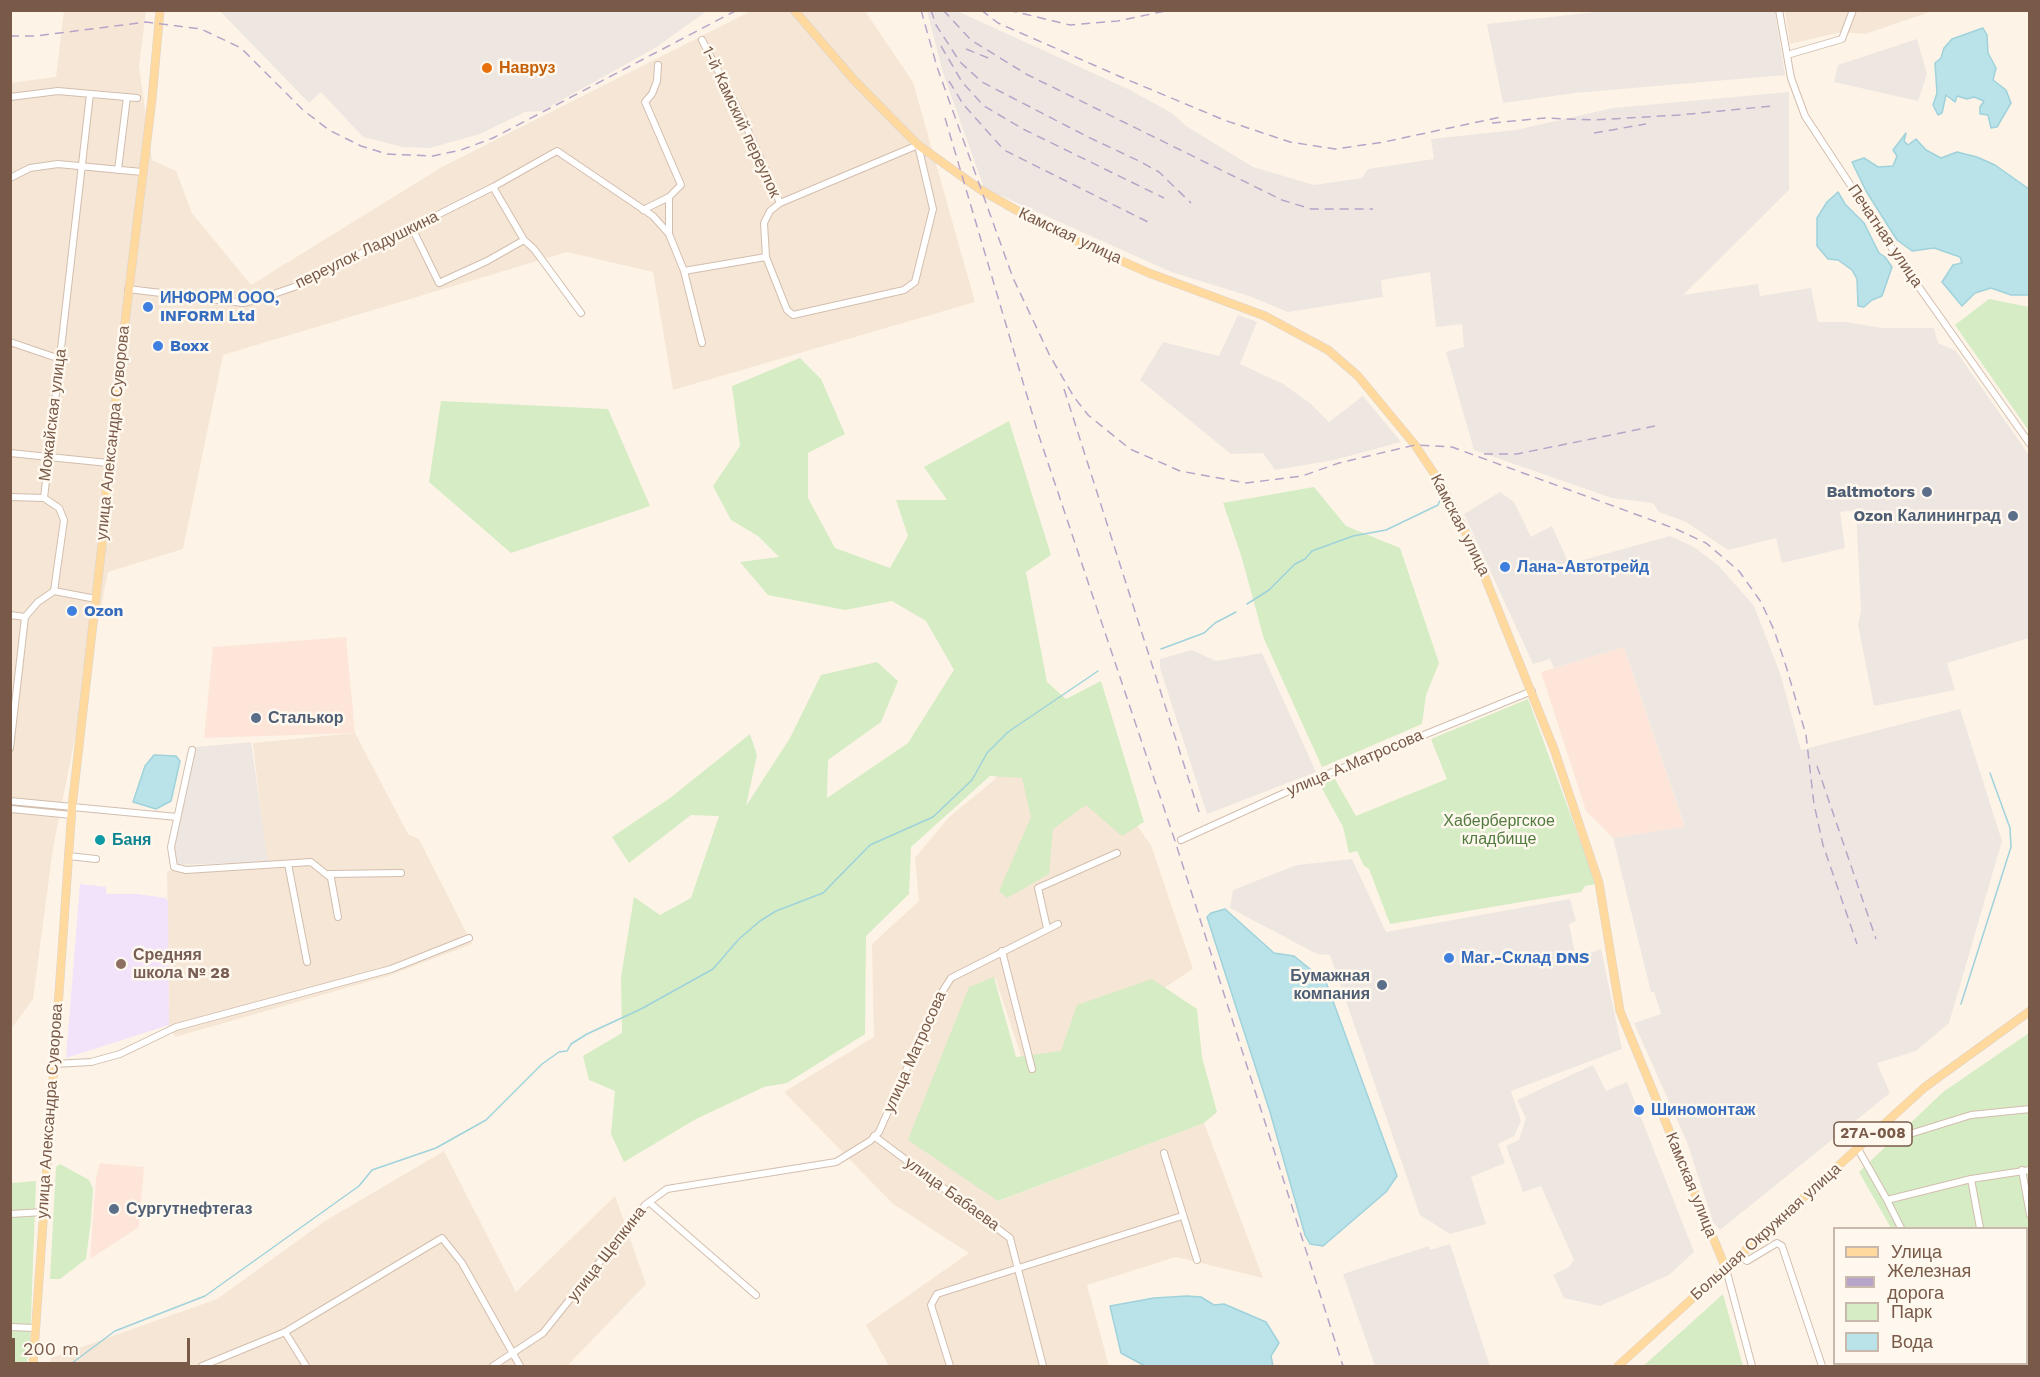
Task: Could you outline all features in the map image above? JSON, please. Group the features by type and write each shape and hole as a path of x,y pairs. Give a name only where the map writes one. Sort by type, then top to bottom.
{"main road":[{"name":"улица Александра Суворова","path":"33,1366 72,811 96,599 108,463 160,10"},
{"name":"Камская улица","path":"794,10 854,80 918,145 981,190 1051,230 1149,273 1265,316 1328,350 1343,362 1385,406 1441,484 1472,544 1532,691 1599,883 1620,1011 1726,1269"},
{"name":"Большая Окружная улица","path":"1618,1366 1925,1087 2030,1011"}],"street":[{"name":"Печатная улица","path":"1779,10 1791,78 1805,116 1899,259 2030,444"},
{"path":"1787,55 1842,39 1853,10"},
{"name":"1-й Камский переулок","path":"702,40 742,117 780,203"},
{"path":"643,210 669,197 681,185 645,102 652,94 657,81 658,65"},
{"path":"10,97 42,91 137,98"},
{"name":"Можайская улица","path":"54,591 64,520 59,508 44,498 90,94"},
{"path":"118,170 127,97"},
{"path":"918,145 933,209 915,282 904,290 793,315 787,310 766,257 764,224 770,211 780,203 918,145"},
{"name":"переулок Ладушкина","path":"128,289 243,303 256,300 294,287 493,187 557,151 643,210"},
{"path":"10,178 41,165 142,172"},
{"path":"493,187 524,240 534,249 581,313"},
{"path":"669,197 669,234"},
{"path":"643,210 653,216 669,234 684,271 702,343"},
{"path":"412,228 439,283 488,261 524,240"},
{"path":"684,271 766,257"},
{"path":"10,342 60,359"},
{"path":"10,453 108,463"},
{"path":"10,497 44,498"},
{"path":"10,748 25,617 38,602 54,591 96,599"},
{"path":"10,615 25,617"},
{"name":"улица А.Матросова","path":"1180,840 1313,780 1532,691"},
{"path":"192,750 171,847 174,867 178,870 311,862 329,874 401,873"},
{"path":"10,814 10,802 72,811"},
{"path":"11,809 177,817"},
{"path":"1047,928 1038,888 1117,853"},
{"path":"68,856 96,860"},
{"path":"288,864 307,962"},
{"path":"329,874 338,917"},
{"name":"улица Матросова","path":"874,1136 882,1126 946,984 956,975 1058,924"},
{"path":"54,1064 91,1062 120,1054 176,1028 391,969 469,938"},
{"path":"1002,951 1032,1070"},
{"path":"1871,1136 1884,1142 1971,1115 2030,1109"},
{"name":"улица Щепкина","path":"493,1366 543,1333 649,1202 667,1189 680,1185 836,1162 859,1149 874,1136"},
{"name":"улица Бабаева","path":"874,1136 1006,1234 1013,1244 1043,1366"},
{"path":"1858,1149 1900,1227"},
{"path":"1164,1153 1197,1260"},
{"path":"1887,1200 1971,1179 2026,1170 2030,1215"},
{"path":"1971,1179 1980,1227"},
{"path":"649,1202 756,1295"},
{"path":"10,1214 44,1212"},
{"path":"950,1366 931,1305 932,1298 937,1294 1182,1216"},
{"path":"202,1366 285,1332 442,1238 446,1240 520,1366"},
{"path":"1740,1256 1747,1261 1777,1243 1782,1246 1822,1366"},
{"path":"1726,1269 1752,1366"},
{"path":"10,1327 35,1328"},
{"path":"285,1332 306,1366"}],"shaded area":[{"path":"64,11 146,11 139,66 152,160 176,171 192,213 251,285 442,167 751,11 865,11 913,82 975,302 673,390 653,272 567,252 223,355 183,549 108,572 53,848 33,999 11,1029 10,83 56,77"},
{"path":"220,11 707,11 655,48 542,111 525,112 480,134 430,148 403,147 363,137 321,92 309,103"},
{"path":"927,11 957,11 1130,90 1172,113 1186,126 1253,167 1314,185 1362,178 1368,169 1434,159 1431,139 1516,130 1613,108 1789,92 1789,190 1683,295 1758,284 1760,296 1811,288 1818,322 1846,322 1882,328 1934,328 1938,343 1956,351 2029,455 2029,638 1947,663 1955,690 1874,706 1858,625 1861,611 1856,510 1840,512 1845,548 1782,563 1776,538 1728,550 1686,522 1659,512 1653,503 1612,498 1474,450 1446,352 1464,347 1462,324 1436,327 1430,272 1381,280 1383,297 1288,312 1249,296 1171,272 984,188 943,73"},
{"path":"1605,11 1775,11 1785,75 1575,93 1503,103 1487,24"},
{"path":"1785,11 1933,11 1865,34 1841,32 1790,44"},
{"path":"1917,39 1927,74 1918,101 1834,82 1838,65"},
{"path":"1238,315 1257,322 1240,364 1283,384 1311,404 1329,422 1363,396 1401,442 1334,460 1275,470 1263,453 1231,454 1140,380 1163,342 1219,356"},
{"path":"1500,492 1514,502 1531,537 1552,526 1569,564 1670,536 1694,547 1718,565 1754,606 1781,676 1801,750 1960,709 2002,841 1949,1023 1916,1051 1877,1063 1890,1093 1720,1230 1713,1222 1687,1142 1634,1023 1661,1014 1654,992 1651,992 1613,838 1685,827 1624,647 1554,668 1550,659 1533,664 1464,514"},
{"path":"346,637 355,733 204,738 213,647"},
{"path":"1624,647 1685,828 1613,838 1586,811 1541,672"},
{"path":"1192,650 1216,661 1262,653 1316,772 1207,814 1160,668 1160,659"},
{"path":"1057,715 1151,845 1193,969 1028,1077 995,977 999,1201 1204,1123 1263,1278 1176,1257 1087,1285 1109,1366 889,1366 866,1325 969,1253 893,1204 784,1092 874,1037 872,944 919,901 915,858 948,818 994,780 1030,732"},
{"path":"355,733 408,834 419,839 472,944 388,976 175,1037 169,1025 167,871 266,859 253,743"},
{"path":"251,742 268,862 176,865 174,844 196,747"},
{"path":"1352,859 1386,932 1570,899 1576,921 1569,924 1576,958 1601,949 1622,1049 1511,1091 1521,1121 1514,1136 1498,1144 1505,1163 1471,1177 1486,1224 1450,1234 1420,1215 1330,955 1317,954 1230,908 1233,890 1297,865"},
{"name":"Средняя школа № 28","path":"80,884 106,887 106,894 137,894 166,898 168,902 169,1025 66,1058"},
{"path":"1593,1065 1606,1091 1627,1082 1694,1252 1669,1275 1600,1306 1564,1298 1553,1275 1569,1267 1574,1260 1541,1186 1523,1192 1506,1146 1519,1140 1526,1118 1517,1100"},
{"path":"444,1151 516,1292 615,1196 646,1284 567,1366 49,1366 51,1358 217,1299 325,1221"},
{"path":"100,1163 144,1167 139,1227 90,1259 96,1178"},
{"path":"1450,1244 1490,1366 1375,1366 1343,1274 1429,1246 1430,1250"}],"green space":[{"path":"1989,299 2029,307 2029,431 1955,325"},
{"path":"800,358 821,379 845,434 808,453 808,498 835,548 890,568 908,536 896,500 947,500 924,467 1009,421 1051,555 1026,572 1047,682 1066,699 1101,681 1144,822 1122,836 1086,805 1053,829 1049,874 1007,898 999,891 1031,817 1022,778 990,776 911,847 909,894 866,936 865,1034 787,1083 764,1087 696,1119 624,1162 611,1134 615,1091 589,1080 583,1056 622,1033 621,977 634,897 660,915 691,898 719,816 691,815 629,863 612,837 670,798 750,734 757,755 746,806 790,738 821,675 877,662 898,681 881,722 828,760 827,798 908,743 954,670 926,621 892,601 845,610 768,595 740,562 779,557 758,536 731,520 713,486 740,446 732,386"},
{"path":"441,401 608,409 650,506 511,553 429,482"},
{"path":"1314,487 1346,526 1400,548 1439,663 1426,695 1422,724 1322,767 1264,639 1241,555 1223,503"},
{"name":"Хабербергское кладбище","path":"1528,699 1596,884 1585,886 1581,892 1390,924 1369,869 1364,866 1357,851 1349,853 1343,827 1320,785 1335,779 1356,816 1447,779 1431,739"},
{"path":"994,977 1016,1057 1061,1051 1077,1005 1152,979 1197,1009 1202,1057 1217,1112 1204,1123 998,1201 908,1140 969,987"},
{"path":"2029,1033 2029,1366 2022,1365 2028,1365 2028,1227 1890,1227 1859,1172 1943,1092"},
{"path":"60,1164 89,1180 93,1189 91,1220 86,1259 60,1279 50,1279 56,1167"},
{"path":"36,1181 30,1345 26,1366 11,1366 11,1183"},
{"path":"1723,1294 1743,1366 1643,1366 1660,1351"}],"water":[{"path":"1983,28 1987,35 1988,53 1996,68 1993,80 2006,90 2011,103 1997,127 1991,128 1988,115 1980,114 1980,107 1984,101 1974,97 1967,99 1957,96 1955,102 1946,95 1942,113 1938,115 1933,105 1937,93 1935,63 1941,58 1944,48 1952,39"},
{"path":"1906,133 1904,141 1908,145 1916,139 1926,150 1941,158 1957,152 1977,157 1995,165 2029,189 2029,295 2011,295 1991,288 1975,293 1962,306 1942,282 1953,265 1962,263 1960,257 1934,248 1912,251 1897,240 1866,191 1852,162 1864,158 1878,167 1893,166 1897,156 1893,150"},
{"path":"1838,192 1845,204 1864,223 1879,253 1892,267 1882,296 1872,300 1864,307 1858,306 1857,279 1852,270 1838,260 1828,259 1817,246 1817,218 1827,202"},
{"path":"154,755 176,756 180,761 171,801 156,809 133,802 145,766"},
{"path":"1225,909 1274,953 1294,956 1326,982 1397,1176 1386,1192 1323,1246 1310,1244 1305,1235 1270,1112 1207,917 1211,913"},
{"path":"1201,1297 1214,1305 1224,1304 1266,1322 1279,1343 1271,1356 1273,1366 1145,1366 1121,1353 1110,1306 1154,1298"}],"waterway":[{"path":"1247,604 1269,590 1312,551 1353,536 1386,530 1438,505 1440,500"},
{"path":"1161,649 1204,633 1215,623 1236,612"},
{"path":"68,1366 115,1331 205,1296 359,1186 372,1170 436,1148 486,1120 542,1064 559,1052 567,1051 571,1044 713,969 739,939 760,921 776,911 823,893 870,845 933,817 972,780 987,753 1008,732 1098,671"},
{"path":"1961,1004 2011,847 2010,828 1990,773"}],"railway":[{"path":"10,36 36,36 146,22 201,29 241,48 303,110 329,130 361,146 387,154 433,156 461,150 493,138 737,10"},
{"path":"921,10 937,67 1013,278 1050,356 1074,397 1088,415 1130,449 1180,471 1246,483 1302,476 1339,463 1415,445 1452,447 1676,529 1706,543 1739,571 1761,602 1774,630 1786,666 1806,735 1814,804 1823,845 1857,944"},
{"path":"931,10 936,25 960,62 982,82 1159,172 1191,203"},
{"path":"943,10 971,40 1026,74 1282,200 1311,209 1373,209"},
{"path":"981,10 998,23 1121,77 1224,120 1290,142 1335,149 1384,142 1501,117"},
{"path":"1008,10 1070,25 1118,21 1170,10"},
{"path":"941,46 962,82 984,106 1023,129 1164,198"},
{"path":"966,49 993,60"},
{"path":"949,81 963,104 1004,150 1150,223"},
{"path":"1492,123 1545,118 1594,120 1679,115 1772,106"},
{"path":"945,118 1038,433 1175,841 1343,1366"},
{"path":"1594,133 1646,124"},
{"path":"1064,389 1200,815"},
{"path":"1484,454 1517,454 1655,426"},
{"path":"1817,766 1876,939"}],"place":[{"name":"Навруз","path":"487,68"},
{"name":"ИНФОРМ ООО, INFORM Ltd","path":"148,307"},
{"name":"Boxx","path":"158,346"},
{"name":"Baltmotors","path":"1927,492"},
{"name":"Ozon Калининград","path":"2013,516"},
{"name":"Лана-Автотрейд","path":"1505,567"},
{"name":"Ozon","path":"72,611"},
{"name":"Сталькор","path":"256,718"},
{"name":"Баня","path":"100,840"},
{"name":"Маг.-Склад DNS","path":"1449,958"},
{"name":"Средняя школа № 28","path":"121,964"},
{"name":"Бумажная компания","path":"1382,985"},
{"name":"Шиномонтаж","path":"1639,1110"},
{"name":"Сургутнефтегаз","path":"114,1209"}]}
